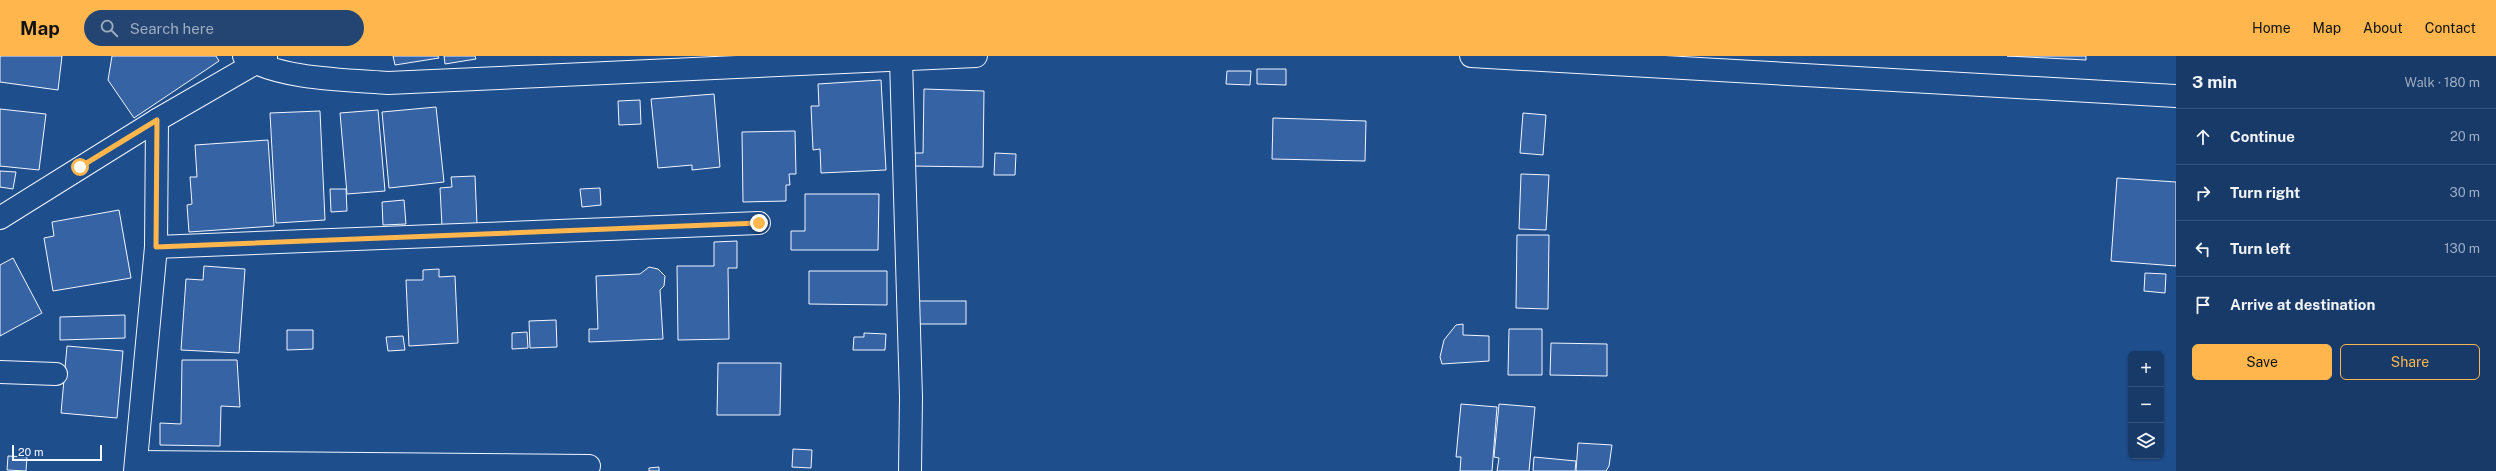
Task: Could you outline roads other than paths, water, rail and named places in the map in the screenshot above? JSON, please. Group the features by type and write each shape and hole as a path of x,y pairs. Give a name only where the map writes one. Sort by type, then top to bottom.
{"street":[{"path":"0,218 256,59 312,76 388,83 976,56"},
{"path":"1471,56 2176,96"},
{"path":"902,60 911,397 910,471"},
{"path":"157,120 156,247 136,466 476,469 589,466"},
{"path":"156,247 759,223"},
{"path":"0,372 56,374"}]}
